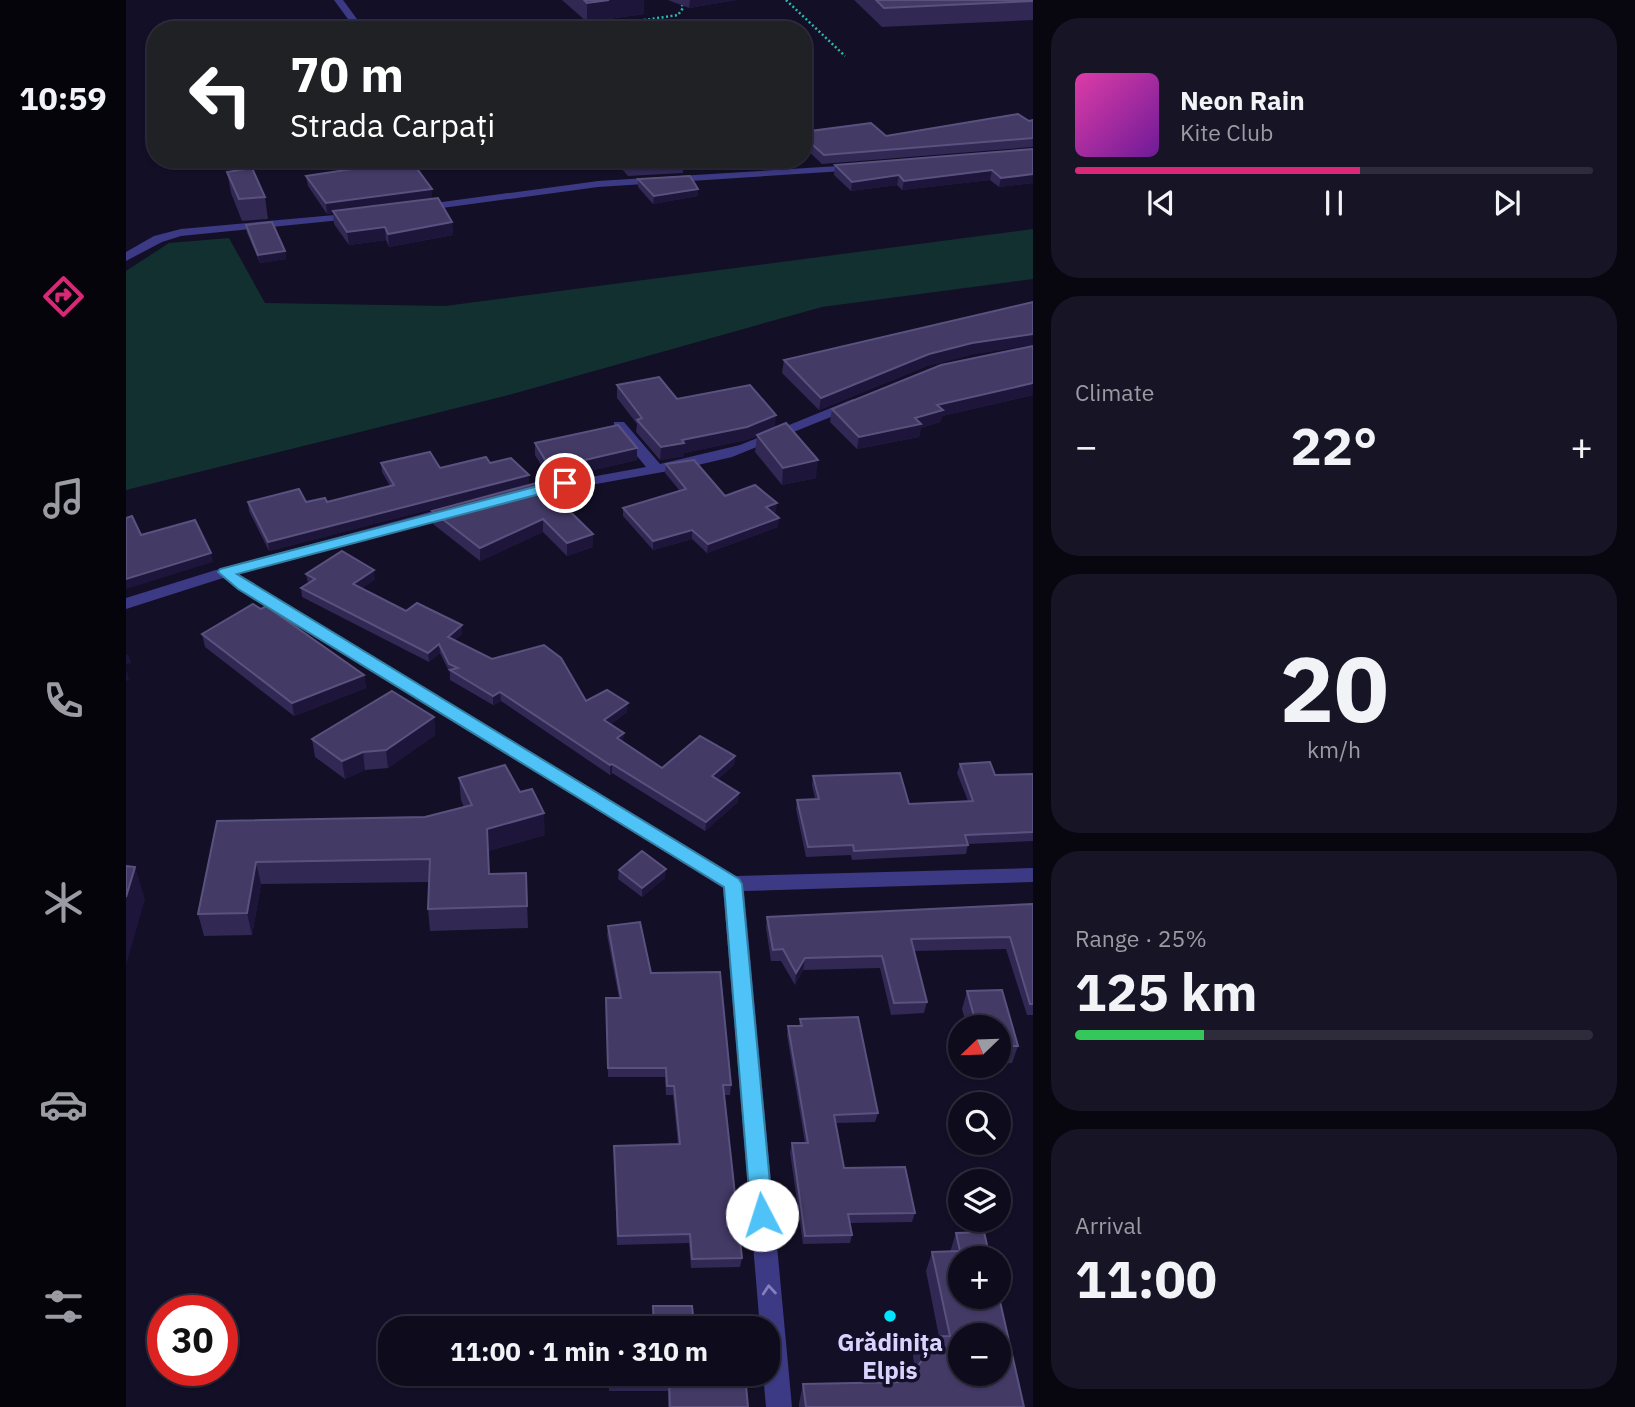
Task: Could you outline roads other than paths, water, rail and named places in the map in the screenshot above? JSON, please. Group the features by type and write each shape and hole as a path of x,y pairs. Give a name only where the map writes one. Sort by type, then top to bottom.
{"street":[{"path":"338,0 354,21"},
{"path":"405,210 598,184 867,167"},
{"path":"126,257 158,239 181,233 368,215"},
{"path":"506,497 584,479 710,459 748,447 867,398"},
{"path":"619,425 655,468"},
{"path":"126,604 225,572 467,507"},
{"path":"225,572 243,586 733,884 1033,875"},
{"path":"733,884 779,1407"}],"place":[{"name":"Grădinița Elpis","path":"890,1316"}]}
